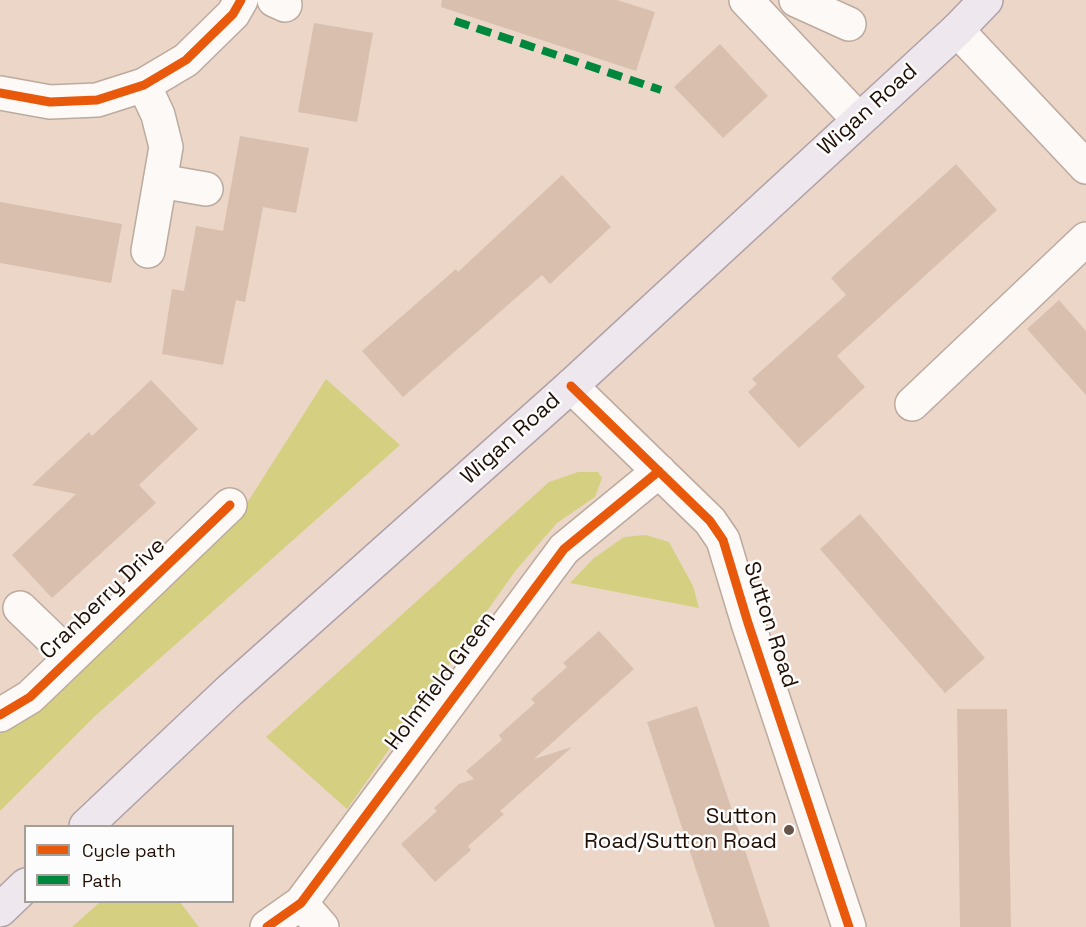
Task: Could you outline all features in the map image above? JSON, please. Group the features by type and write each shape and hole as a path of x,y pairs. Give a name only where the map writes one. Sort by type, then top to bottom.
{"main road":[{"name":"Wigan Road","path":"87,825 229,691 571,386 957,30 986,0"},
{"path":"0,910 24,887"}],"street":[{"path":"0,93 50,102 98,100 144,85 186,60 233,14 241,0"},
{"path":"747,0 858,119"},
{"path":"796,0 849,24"},
{"path":"957,30 1086,167"},
{"path":"144,85 158,115 166,147 148,251"},
{"path":"160,181 206,189"},
{"path":"912,404 1086,239"},
{"name":"Sutton Road","path":"571,386 710,521 723,540 748,623 849,927"},
{"name":"Holmfield Green","path":"267,927 301,903 564,549 659,471"},
{"name":"Cranberry Drive","path":"0,715 30,697 230,505"},
{"name":"Cranberry Drive","path":"20,608 71,657"},
{"path":"301,903 322,927"}],"shaded area":[{"path":"326,379 400,445 95,716 0,811 0,730 197,552 247,503"},
{"path":"578,472 598,472 602,478 595,497 557,523 516,570 347,809 266,737 549,482"},
{"path":"646,535 669,542 693,586 699,608 570,583 594,558 624,537"},
{"path":"99,903 181,903 199,927 72,927"}],"building":[{"path":"442,0 617,0 655,12 636,71 441,7"},
{"path":"314,23 373,33 357,122 298,112"},
{"path":"720,44 768,96 723,138 674,87"},
{"path":"240,136 309,148 296,213 263,207 245,302 236,300 223,365 162,354 172,289 184,291 196,226 223,231"},
{"path":"956,164 997,210 837,356 865,387 799,448 748,392 757,384 752,379 846,295 831,278"},
{"path":"562,175 611,227 550,284 542,275 403,397 362,351 456,269 458,272"},
{"path":"0,202 122,224 111,283 0,263"},
{"path":"1059,300 1086,331 1086,395 1027,329"},
{"path":"151,380 198,429 139,485 156,503 52,598 12,555 76,494 32,485 89,432 92,436"},
{"path":"860,514 985,658 945,693 820,549"},
{"path":"599,631 634,669 534,759 572,747 500,811 504,814 468,846 471,850 435,882 401,844 437,811 434,808 459,784 474,779 466,771 502,740 499,735 535,703 531,699 567,667 563,663"},
{"path":"697,706 770,927 715,927 647,722"},
{"path":"957,709 1007,709 1011,927 960,927"}],"marked path":[{"path":"455,21 661,90"}],"cycle path":[{"path":"0,93 50,102 97,100 144,85 186,60 233,14 241,0"},
{"path":"571,386 710,521 723,540 748,623 849,927"},
{"path":"267,927 301,903 564,549 659,471"},
{"path":"0,715 30,697 230,505"}],"place":[{"name":"Sutton Road/Sutton Road","path":"789,830"}]}
